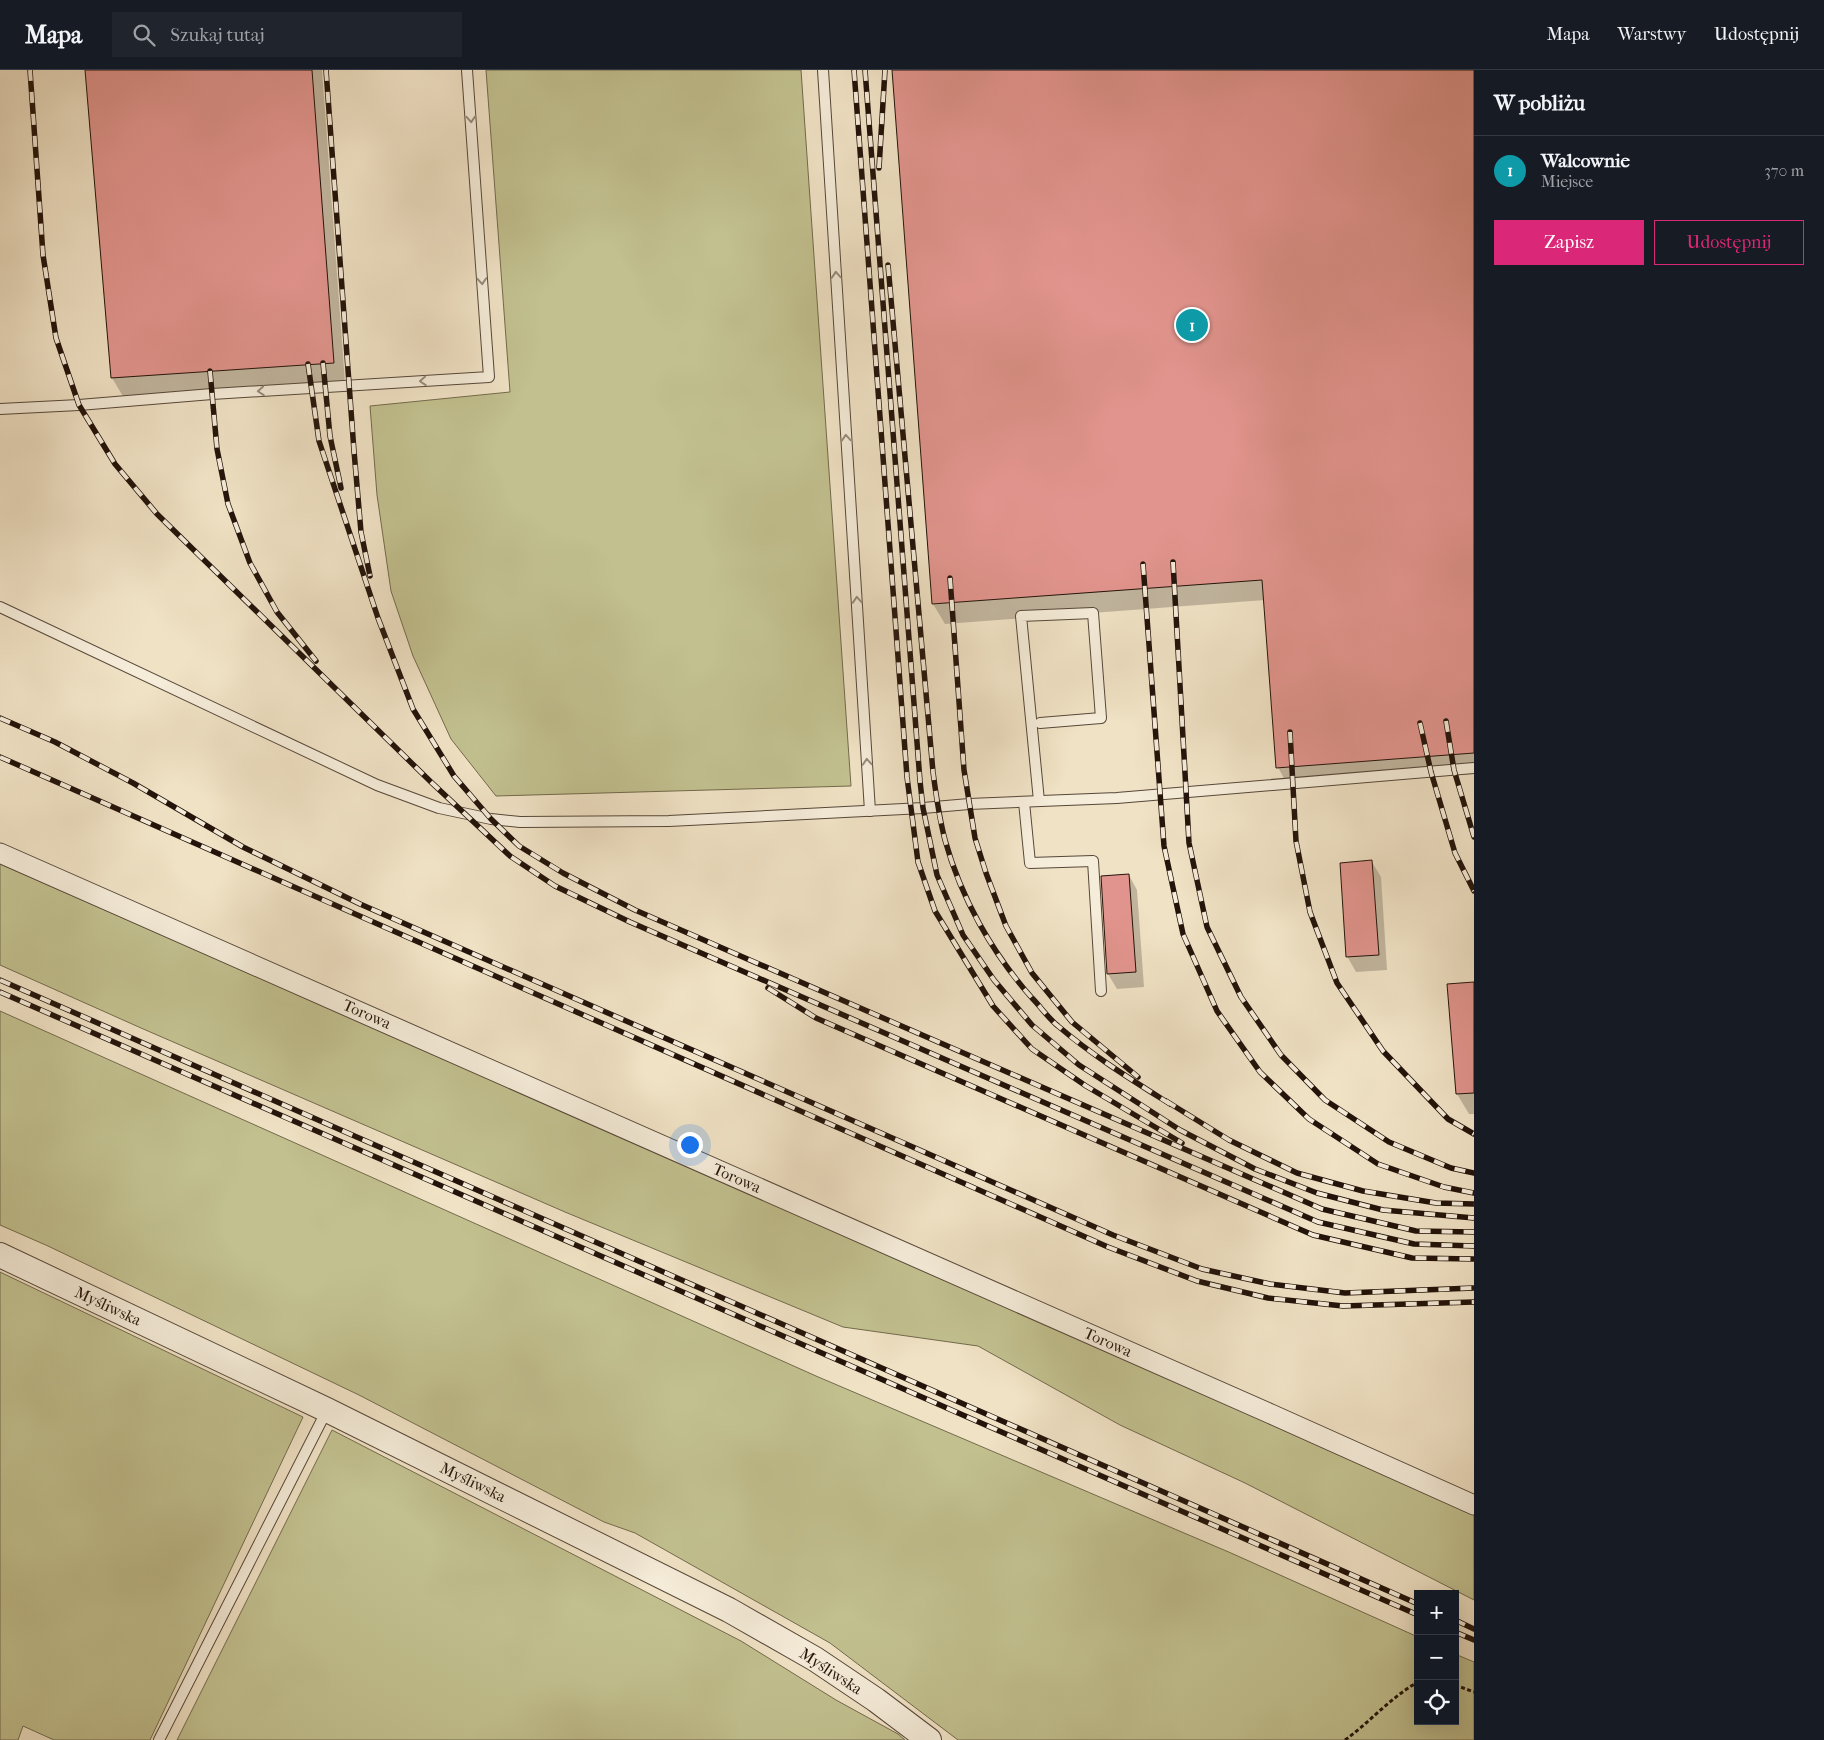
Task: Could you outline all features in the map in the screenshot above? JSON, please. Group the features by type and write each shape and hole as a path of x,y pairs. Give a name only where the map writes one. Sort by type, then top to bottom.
{"street":[{"name":"Torowa","path":"0,852 1474,1505"},
{"name":"Myśliwska","path":"0,1255 326,1410 729,1610 814,1659 876,1700 928,1740"}],"lane":[{"path":"0,409 489,377 467,70"},
{"path":"823,70 870,811"},
{"path":"0,607 377,785 439,808 520,822 669,821 969,804 1039,802 1126,797 1474,768"},
{"path":"1039,802 1021,616 1093,613 1102,718 1040,723"},
{"path":"1024,802 1030,863 1093,861 1101,991"},
{"path":"159,1740 318,1430 326,1410"}],"path":[{"path":"1345,1740 1364,1726 1402,1691 1414,1684"},
{"path":"1459,1686 1474,1692"}],"shaded area":[{"path":"486,70 801,70 851,786 496,796 451,739 413,656 391,591 377,495 370,406 510,392"},
{"path":"0,864 1082,1339 1474,1515 1474,1600 1459,1592 1459,1590 1454,1590 1245,1483 1120,1425 978,1346 843,1327 565,1212 0,965"},
{"path":"0,1011 816,1376 1231,1553 1414,1635 1414,1725 1459,1725 1459,1656 1474,1662 1474,1740 958,1740 830,1643 635,1533 604,1522 359,1395 48,1246 0,1225"},
{"path":"0,1272 303,1417 150,1740 54,1740 23,1726 18,1740 0,1740"},
{"path":"332,1430 741,1641 836,1700 898,1734 905,1740 177,1740"}],"building":[{"path":"85,70 312,70 334,363 111,378"},
{"path":"892,70 1474,70 1474,753 1276,768 1262,580 932,604"},
{"path":"1372,860 1379,955 1346,957 1340,863"},
{"path":"1129,874 1136,972 1107,974 1101,876"},
{"path":"1474,982 1474,1093 1456,1094 1447,984"}],"railway":[{"path":"30,70 43,255 56,338 79,405 115,464 157,514 432,783 510,856 555,886 630,922 1318,1222 1414,1244 1474,1246"},
{"path":"326,70 361,532 370,576"},
{"path":"854,70 907,777 918,862 935,911 993,1006 1032,1049 1086,1086 1182,1143"},
{"path":"865,70 923,808 937,875 963,935 994,980 1032,1025 1079,1065 1180,1130 1255,1169 1317,1193 1383,1210 1474,1218"},
{"path":"879,168 885,70"},
{"path":"888,265 933,772 941,823 952,862 969,904 991,944 1017,981 1054,1023 1099,1058 1170,1104"},
{"path":"323,363 330,436 341,488"},
{"path":"308,364 319,441 378,618 413,709 454,776 491,819 519,846 563,873 635,910 1322,1209 1416,1231 1474,1232"},
{"path":"210,371 217,449 228,504 250,563 277,612 316,661"},
{"path":"1173,562 1189,843 1207,927 1241,997 1281,1055 1325,1100 1389,1142 1451,1168 1474,1173"},
{"path":"1143,564 1164,846 1183,934 1217,1011 1260,1072 1309,1119 1378,1164 1444,1187 1474,1193"},
{"path":"950,578 964,770 975,838 986,873 1006,926 1032,973 1072,1022 1138,1077"},
{"path":"0,718 55,742 133,783 243,847 360,904 1113,1235 1202,1269 1270,1284 1345,1293 1474,1288"},
{"path":"1446,721 1454,770 1474,837"},
{"path":"1420,723 1431,772 1455,853 1474,891"},
{"path":"1290,732 1296,841 1310,912 1337,983 1383,1051 1448,1119 1474,1134"},
{"path":"0,757 1108,1247 1197,1281 1268,1298 1343,1306 1474,1302"},
{"path":"0,980 1414,1602"},
{"path":"768,988 816,1018 1313,1235 1412,1258 1474,1259"},
{"path":"0,992 1414,1613"},
{"path":"1166,1101 1229,1140 1297,1173 1363,1191 1436,1203 1474,1204"},
{"path":"1459,1622 1474,1629"},
{"path":"1459,1634 1474,1640"}],"place":[{"name":"Walcownie","path":"1192,325"}]}
